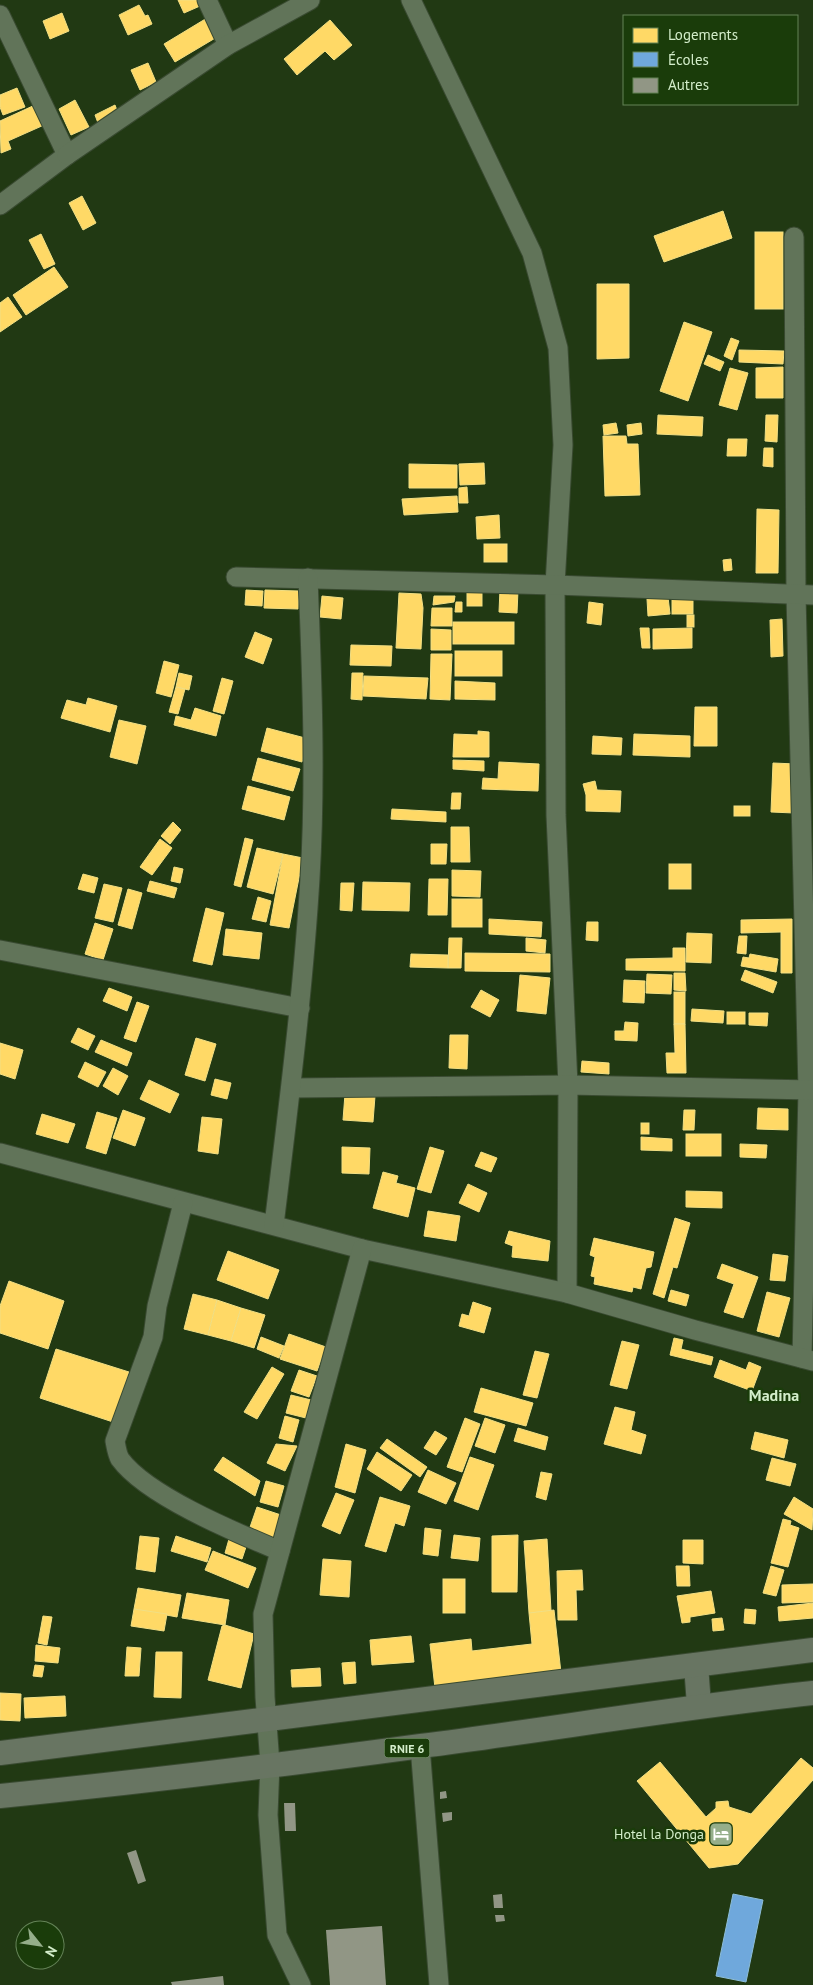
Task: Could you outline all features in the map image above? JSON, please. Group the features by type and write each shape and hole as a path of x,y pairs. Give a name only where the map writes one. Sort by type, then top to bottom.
{"main road":[{"path":"0,1753 813,1650"},
{"path":"696,1665 699,1705"},
{"name":"RNIE 6","path":"0,1796 120,1784 420,1746 699,1705 813,1693"}],"street":[{"path":"207,0 228,46"},
{"path":"0,206 67,154 228,46 310,0"},
{"path":"411,0 532,253 558,348 564,445 556,585 556,815 568,1085 567,1293"},
{"path":"0,15 67,154"},
{"path":"0,1153 362,1249 567,1293 807,1360 810,1090 804,595 794,237"},
{"path":"236,577 556,585 804,595"},
{"path":"274,1225 300,1008 310,856 312,708 308,578"},
{"path":"0,950 300,1008"},
{"path":"291,1088 568,1085 810,1090"},
{"path":"183,1203 157,1306 153,1338 137,1384 120,1422 115,1441 118,1458 134,1474 166,1497 247,1537 280,1550"},
{"path":"301,1985 278,1935 268,1815 270,1764 264,1614 362,1249"},
{"path":"420,1746 439,1985"}],"building: Logements":[{"path":"178,0 198,0 200,6 184,13"},
{"path":"139,5 145,16 148,15 152,24 128,35 119,15"},
{"path":"62,13 69,31 50,39 43,21"},
{"path":"207,18 217,37 175,62 164,44"},
{"path":"330,20 352,45 334,60 325,51 297,75 284,59"},
{"path":"148,63 156,82 140,90 131,70"},
{"path":"17,88 25,107 3,115 0,107 0,95"},
{"path":"75,100 89,127 71,135 59,109"},
{"path":"35,105 44,125 8,141 11,149 1,153 0,121"},
{"path":"115,105 118,113 98,123 95,115"},
{"path":"82,196 96,223 83,230 69,203"},
{"path":"723,211 732,238 664,262 654,236"},
{"path":"755,232 783,232 783,309 755,309"},
{"path":"41,234 55,264 44,269 29,240"},
{"path":"54,267 68,287 26,315 13,295"},
{"path":"597,284 629,284 629,358 597,359"},
{"path":"8,297 22,317 0,332 0,303"},
{"path":"684,322 712,332 688,401 660,391"},
{"path":"731,338 739,341 732,360 724,356"},
{"path":"739,350 784,351 783,364 739,362"},
{"path":"708,355 724,362 720,371 704,364"},
{"path":"783,367 783,398 756,398 756,368"},
{"path":"730,368 748,373 737,410 719,405"},
{"path":"658,415 703,417 702,436 657,434"},
{"path":"766,415 778,415 777,442 765,441"},
{"path":"616,423 618,433 604,435 603,425"},
{"path":"641,423 642,434 628,436 627,425"},
{"path":"603,436 626,436 627,444 638,444 640,495 605,496"},
{"path":"728,439 747,439 746,456 727,456"},
{"path":"764,448 773,448 773,467 763,466"},
{"path":"484,463 485,484 460,485 459,464"},
{"path":"409,464 457,465 457,488 409,488"},
{"path":"467,487 468,503 459,503 459,488"},
{"path":"457,496 458,512 404,515 402,499"},
{"path":"757,509 779,510 778,573 756,573"},
{"path":"499,515 500,538 477,539 476,517"},
{"path":"484,544 507,544 507,562 484,562"},
{"path":"731,559 732,570 724,571 723,560"},
{"path":"500,589 518,590 517,613 499,612"},
{"path":"246,590 263,591 262,606 245,605"},
{"path":"265,590 299,591 298,609 264,608"},
{"path":"467,592 482,592 482,606 467,606"},
{"path":"399,593 421,594 423,608 421,649 396,648"},
{"path":"322,596 343,598 341,619 320,617"},
{"path":"434,596 455,596 454,602 433,605"},
{"path":"668,597 670,614 648,616 647,599"},
{"path":"672,598 693,598 693,614 672,614"},
{"path":"456,602 462,602 462,612 455,612"},
{"path":"589,602 603,604 601,625 587,623"},
{"path":"432,608 452,608 452,626 431,626"},
{"path":"687,615 694,615 694,627 687,627"},
{"path":"782,619 783,656 771,657 770,620"},
{"path":"453,622 514,622 514,644 453,644"},
{"path":"640,628 649,628 650,648 642,648"},
{"path":"692,628 692,648 653,649 653,629"},
{"path":"431,629 451,630 451,650 431,650"},
{"path":"255,632 272,639 263,664 245,657"},
{"path":"351,645 392,646 391,666 350,665"},
{"path":"455,651 502,651 502,676 455,676"},
{"path":"431,654 452,654 450,700 430,699"},
{"path":"164,661 179,665 171,697 156,693"},
{"path":"179,673 192,676 189,690 176,687"},
{"path":"352,673 363,673 362,700 351,699"},
{"path":"364,676 428,678 426,699 363,696"},
{"path":"222,678 233,681 224,714 213,711"},
{"path":"455,681 495,683 495,700 455,699"},
{"path":"176,687 185,689 178,714 169,712"},
{"path":"88,698 117,706 110,732 61,718 67,700 86,705"},
{"path":"695,707 717,707 717,746 694,746"},
{"path":"195,708 221,716 216,736 174,725 176,716 191,720"},
{"path":"119,720 146,726 137,764 110,757"},
{"path":"267,728 309,739 302,762 261,751"},
{"path":"478,731 489,732 489,757 453,757 454,734 478,735"},
{"path":"634,734 690,736 690,757 633,755"},
{"path":"593,736 622,738 621,755 592,754"},
{"path":"258,758 300,769 293,791 252,780"},
{"path":"453,760 484,761 484,771 453,769"},
{"path":"499,762 539,764 538,791 482,789 483,778 498,779"},
{"path":"773,763 796,764 794,813 771,812"},
{"path":"595,781 597,790 621,791 620,812 586,811 586,795 583,784"},
{"path":"248,786 290,797 284,820 242,809"},
{"path":"452,793 461,793 460,809 451,809"},
{"path":"734,806 750,806 750,816 734,816"},
{"path":"392,809 446,812 446,822 391,819"},
{"path":"173,822 181,830 170,844 161,836"},
{"path":"451,827 469,827 470,862 451,862"},
{"path":"245,838 253,840 241,887 234,885"},
{"path":"160,839 172,848 152,875 140,867"},
{"path":"431,844 447,844 446,864 431,864"},
{"path":"257,848 283,854 273,894 247,887"},
{"path":"283,854 303,858 289,928 270,925"},
{"path":"669,864 691,864 691,889 669,889"},
{"path":"174,867 183,869 180,883 171,881"},
{"path":"452,870 481,871 480,897 452,896"},
{"path":"83,874 98,878 94,893 78,889"},
{"path":"429,879 448,879 447,915 428,915"},
{"path":"150,881 177,888 174,898 147,891"},
{"path":"363,882 410,883 409,911 362,910"},
{"path":"341,883 354,883 352,911 340,910"},
{"path":"104,884 122,888 113,922 95,918"},
{"path":"128,889 142,893 132,929 118,925"},
{"path":"258,897 271,901 266,922 252,919"},
{"path":"452,899 482,899 482,927 452,927"},
{"path":"206,908 224,913 212,965 193,961"},
{"path":"489,919 542,922 541,937 489,934"},
{"path":"792,919 792,973 781,973 781,932 741,933 741,920"},
{"path":"587,922 598,922 598,941 586,940"},
{"path":"95,923 113,929 103,960 85,954"},
{"path":"226,929 262,933 259,959 223,955"},
{"path":"687,933 712,934 711,963 686,962"},
{"path":"739,936 747,936 746,954 737,953"},
{"path":"449,938 462,938 461,968 448,968"},
{"path":"526,938 546,940 545,953 526,951"},
{"path":"673,948 685,948 685,971 626,970 626,959 673,958"},
{"path":"465,953 550,954 550,972 465,971"},
{"path":"411,954 448,955 448,968 410,967"},
{"path":"750,954 778,959 776,972 741,966 743,957 749,958"},
{"path":"745,970 777,982 773,993 741,980"},
{"path":"674,973 685,973 686,991 674,990"},
{"path":"647,974 672,975 671,994 646,993"},
{"path":"520,975 550,978 546,1014 517,1011"},
{"path":"624,980 645,981 644,1003 623,1002"},
{"path":"109,988 132,997 127,1011 103,1001"},
{"path":"481,990 499,1000 490,1017 471,1007"},
{"path":"674,992 685,992 685,1024 674,1024"},
{"path":"137,1002 149,1006 136,1042 124,1038"},
{"path":"692,1009 724,1011 723,1023 691,1021"},
{"path":"727,1012 745,1012 745,1024 727,1024"},
{"path":"749,1013 768,1013 767,1026 749,1025"},
{"path":"625,1022 638,1023 637,1041 615,1040 615,1031 624,1031"},
{"path":"674,1024 685,1024 686,1073 667,1073 666,1053 675,1053"},
{"path":"78,1028 95,1036 88,1050 71,1042"},
{"path":"450,1035 468,1035 467,1069 449,1068"},
{"path":"196,1038 216,1044 205,1081 185,1075"},
{"path":"101,1040 132,1053 127,1066 95,1052"},
{"path":"0,1043 23,1050 15,1079 0,1074"},
{"path":"582,1061 609,1063 609,1074 581,1072"},
{"path":"85,1062 106,1072 98,1087 78,1077"},
{"path":"113,1068 128,1076 118,1095 103,1086"},
{"path":"215,1079 231,1083 227,1099 211,1095"},
{"path":"149,1080 179,1094 170,1113 140,1099"},
{"path":"345,1094 375,1096 373,1122 343,1120"},
{"path":"758,1108 788,1109 788,1130 757,1129"},
{"path":"123,1110 145,1118 135,1146 113,1138"},
{"path":"684,1110 695,1110 694,1130 683,1130"},
{"path":"97,1112 117,1118 106,1154 86,1148"},
{"path":"42,1114 75,1124 68,1143 36,1134"},
{"path":"202,1117 222,1119 218,1154 198,1151"},
{"path":"641,1123 649,1123 649,1134 641,1134"},
{"path":"686,1134 721,1134 721,1156 686,1156"},
{"path":"641,1137 672,1139 672,1151 641,1150"},
{"path":"740,1144 767,1145 766,1158 740,1157"},
{"path":"342,1147 370,1148 369,1174 342,1173"},
{"path":"430,1147 444,1151 431,1193 417,1189"},
{"path":"481,1152 497,1158 491,1172 475,1166"},
{"path":"383,1172 398,1176 396,1183 415,1188 408,1217 373,1208"},
{"path":"468,1184 487,1193 479,1212 459,1203"},
{"path":"686,1191 722,1192 722,1208 686,1207"},
{"path":"428,1211 460,1216 456,1241 424,1236"},
{"path":"675,1218 690,1223 677,1268 673,1267 664,1298 653,1294"},
{"path":"509,1231 550,1241 548,1261 512,1257 513,1246 505,1243"},
{"path":"594,1238 654,1252 651,1267 646,1268 641,1289 633,1287 632,1292 594,1284 595,1277 591,1276 595,1257 590,1255"},
{"path":"228,1251 279,1270 268,1299 217,1280"},
{"path":"773,1254 788,1256 785,1281 770,1280"},
{"path":"722,1264 758,1277 743,1318 724,1312 734,1284 717,1278"},
{"path":"9,1281 64,1301 48,1349 0,1333 0,1306"},
{"path":"671,1290 689,1295 686,1306 668,1301"},
{"path":"767,1292 790,1298 779,1337 757,1331"},
{"path":"193,1294 217,1300 208,1335 184,1329"},
{"path":"217,1300 241,1308 231,1341 208,1335"},
{"path":"473,1302 491,1308 484,1333 459,1326 462,1314 469,1316"},
{"path":"241,1308 265,1315 254,1348 231,1341"},
{"path":"289,1334 326,1347 317,1371 280,1359"},
{"path":"261,1337 284,1346 279,1358 257,1349"},
{"path":"674,1338 683,1340 681,1349 713,1357 711,1365 670,1355"},
{"path":"622,1341 639,1345 627,1389 610,1385"},
{"path":"56,1349 129,1372 113,1422 40,1398"},
{"path":"535,1351 549,1354 537,1398 523,1395"},
{"path":"720,1360 746,1370 749,1362 761,1367 752,1391 714,1377"},
{"path":"272,1367 284,1374 257,1419 244,1412"},
{"path":"299,1370 317,1376 309,1397 291,1391"},
{"path":"481,1388 533,1403 526,1426 474,1412"},
{"path":"291,1395 311,1400 306,1418 286,1413"},
{"path":"615,1407 635,1412 631,1430 646,1435 641,1454 604,1444"},
{"path":"285,1416 299,1420 293,1442 279,1438"},
{"path":"465,1418 480,1424 462,1472 447,1467"},
{"path":"485,1418 505,1425 495,1453 475,1446"},
{"path":"518,1428 548,1437 545,1450 514,1441"},
{"path":"435,1431 447,1438 436,1455 424,1448"},
{"path":"755,1432 788,1440 784,1458 751,1449"},
{"path":"387,1439 427,1467 420,1477 380,1448"},
{"path":"276,1444 297,1446 285,1471 267,1463"},
{"path":"346,1444 366,1450 355,1493 335,1487"},
{"path":"377,1452 412,1475 401,1491 367,1469"},
{"path":"223,1457 260,1481 255,1496 214,1470"},
{"path":"470,1457 494,1465 478,1510 454,1501"},
{"path":"772,1458 796,1464 790,1486 766,1480"},
{"path":"428,1470 456,1483 446,1504 418,1492"},
{"path":"541,1472 552,1474 546,1500 536,1497"},
{"path":"266,1481 284,1486 278,1507 260,1502"},
{"path":"336,1493 354,1500 340,1534 322,1526"},
{"path":"380,1497 410,1506 404,1526 395,1523 386,1552 365,1546"},
{"path":"794,1497 813,1509 812,1530 784,1514"},
{"path":"257,1507 281,1515 272,1541 248,1533"},
{"path":"783,1519 791,1521 790,1525 799,1528 788,1567 771,1563"},
{"path":"425,1528 441,1530 438,1556 423,1554"},
{"path":"454,1535 480,1538 478,1561 451,1558"},
{"path":"518,1535 517,1592 492,1592 492,1536"},
{"path":"140,1536 159,1538 155,1572 136,1569"},
{"path":"176,1536 211,1548 207,1562 171,1551"},
{"path":"229,1539 247,1544 242,1559 225,1553"},
{"path":"547,1539 551,1611 529,1613 524,1541"},
{"path":"683,1540 703,1540 703,1564 683,1563"},
{"path":"213,1551 256,1568 248,1588 205,1570"},
{"path":"323,1559 351,1561 349,1597 320,1595"},
{"path":"676,1566 689,1566 690,1586 677,1586"},
{"path":"771,1566 784,1570 776,1596 763,1593"},
{"path":"582,1570 583,1590 576,1590 577,1620 558,1620 557,1571"},
{"path":"443,1579 465,1579 465,1613 443,1613"},
{"path":"813,1584 813,1602 782,1603 782,1585"},
{"path":"138,1588 181,1595 177,1617 134,1609"},
{"path":"711,1591 715,1613 690,1617 690,1622 682,1623 677,1596"},
{"path":"187,1593 229,1600 225,1625 182,1618"},
{"path":"813,1603 813,1618 779,1621 778,1607"},
{"path":"134,1609 167,1614 164,1631 131,1626"},
{"path":"745,1609 756,1610 755,1624 744,1623"},
{"path":"554,1610 561,1673 435,1688 430,1644 471,1639 472,1651 532,1644 529,1613"},
{"path":"43,1616 52,1617 47,1645 38,1643"},
{"path":"722,1618 724,1630 713,1631 712,1619"},
{"path":"225,1625 254,1634 241,1688 208,1680 222,1626"},
{"path":"411,1636 414,1662 372,1665 370,1640"},
{"path":"36,1645 60,1648 58,1663 35,1661"},
{"path":"127,1647 141,1648 139,1676 125,1676"},
{"path":"156,1652 182,1652 181,1698 154,1697"},
{"path":"355,1662 356,1683 344,1684 342,1663"},
{"path":"35,1665 44,1666 42,1677 33,1676"},
{"path":"320,1668 321,1686 292,1687 291,1670"},
{"path":"0,1693 21,1694 20,1721 0,1720"},
{"path":"65,1696 66,1716 25,1718 24,1698"},
{"path":"801,1758 813,1768 813,1780 738,1864 709,1868 637,1781 660,1762 706,1817 716,1808 716,1802 728,1801 729,1807 751,1814"}],"building: Écoles":[{"path":"733,1894 763,1900 746,1982 716,1976"}],"building: Autres":[{"path":"446,1791 447,1798 440,1799 440,1792"},
{"path":"284,1803 295,1803 296,1831 285,1831"},
{"path":"452,1812 452,1820 443,1822 442,1813"},
{"path":"136,1850 146,1881 138,1884 127,1853"},
{"path":"502,1894 503,1908 494,1908 493,1895"},
{"path":"495,1915 504,1915 505,1921 496,1922"},
{"path":"382,1926 386,1985 330,1985 326,1930"},
{"path":"223,1976 224,1985 172,1985 171,1982"}],"place":[{"name":"Hotel la Donga","path":"721,1834"}],"district":[{"name":"Madina","path":"774,1395"}]}
